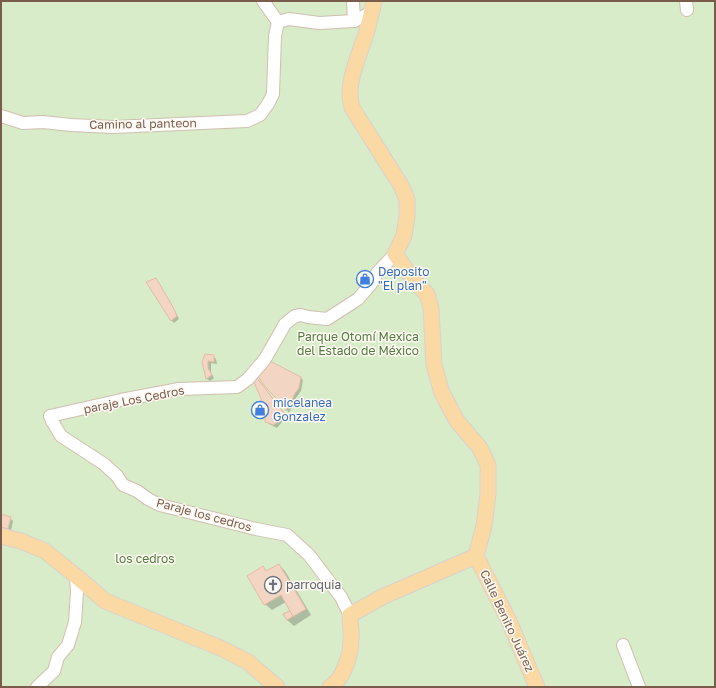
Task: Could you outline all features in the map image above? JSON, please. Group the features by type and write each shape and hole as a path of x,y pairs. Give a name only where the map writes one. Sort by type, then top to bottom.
{"main road":[{"path":"330,687 334,685 343,672 348,658 351,641 350,615 382,597 476,556 484,526 488,494 488,465 480,448 457,421 442,393 434,365 431,308 427,294 415,282 395,254 404,236 407,216 407,200 402,187 354,111 351,103 350,90 355,67 367,32 373,6"},
{"path":"1,536 21,541 45,551 104,601 224,649 248,662 277,687"},
{"name":"Calle Benito Juárez","path":"476,556 509,622 537,687"}],"street":[{"path":"263,1 278,22 290,19 319,23 354,21 373,6"},
{"path":"352,1 354,21"},
{"name":"Camino al panteon","path":"1,116 23,123 43,122 113,127 247,121 260,115 274,94 276,31 278,22"},
{"name":"paraje Los Cedros","path":"50,416 121,400 179,390 237,388 248,379 265,359 285,324 295,316 301,315 308,318 327,319 332,316 358,299 377,274 395,254"},
{"name":"Paraje los cedros","path":"50,416 62,436 104,464 123,485 137,491 148,499 160,505 256,529 287,535 309,555 341,597 350,615"},
{"path":"38,687 54,671 58,657 68,645 75,622 77,592 76,576"},
{"path":"623,645 639,687"}],"green space":[{"name":"Parque Otomí Mexica del Estado de México","path":"1,1 715,1 715,687 1,687"}],"building":[{"path":"156,278 177,316 171,321 146,282"},
{"path":"205,354 214,355 214,362 208,361 208,368 212,375 206,379 202,362"},
{"path":"268,360 301,377 299,388 286,411 258,376"},
{"path":"257,378 284,413 274,425 265,422 265,408 253,380"},
{"name":"micelanea Gonzalez","path":"260,403 265,408 262,417 258,411 253,410"},
{"path":"1,514 11,517 8,529 1,527"},
{"name":"parroquia","path":"279,564 306,609 287,620 283,614 290,611 281,595 264,605 247,576 263,566 266,571"},
{"path":"290,611 293,616 287,620 283,614"}],"place":[{"name":"Deposito \"El plan\"","path":"365,279"},
{"name":"micelanea Gonzalez","path":"260,410"},
{"name":"parroquia","path":"273,585"}],"park label":[{"name":"los cedros","path":"145,559"}]}
